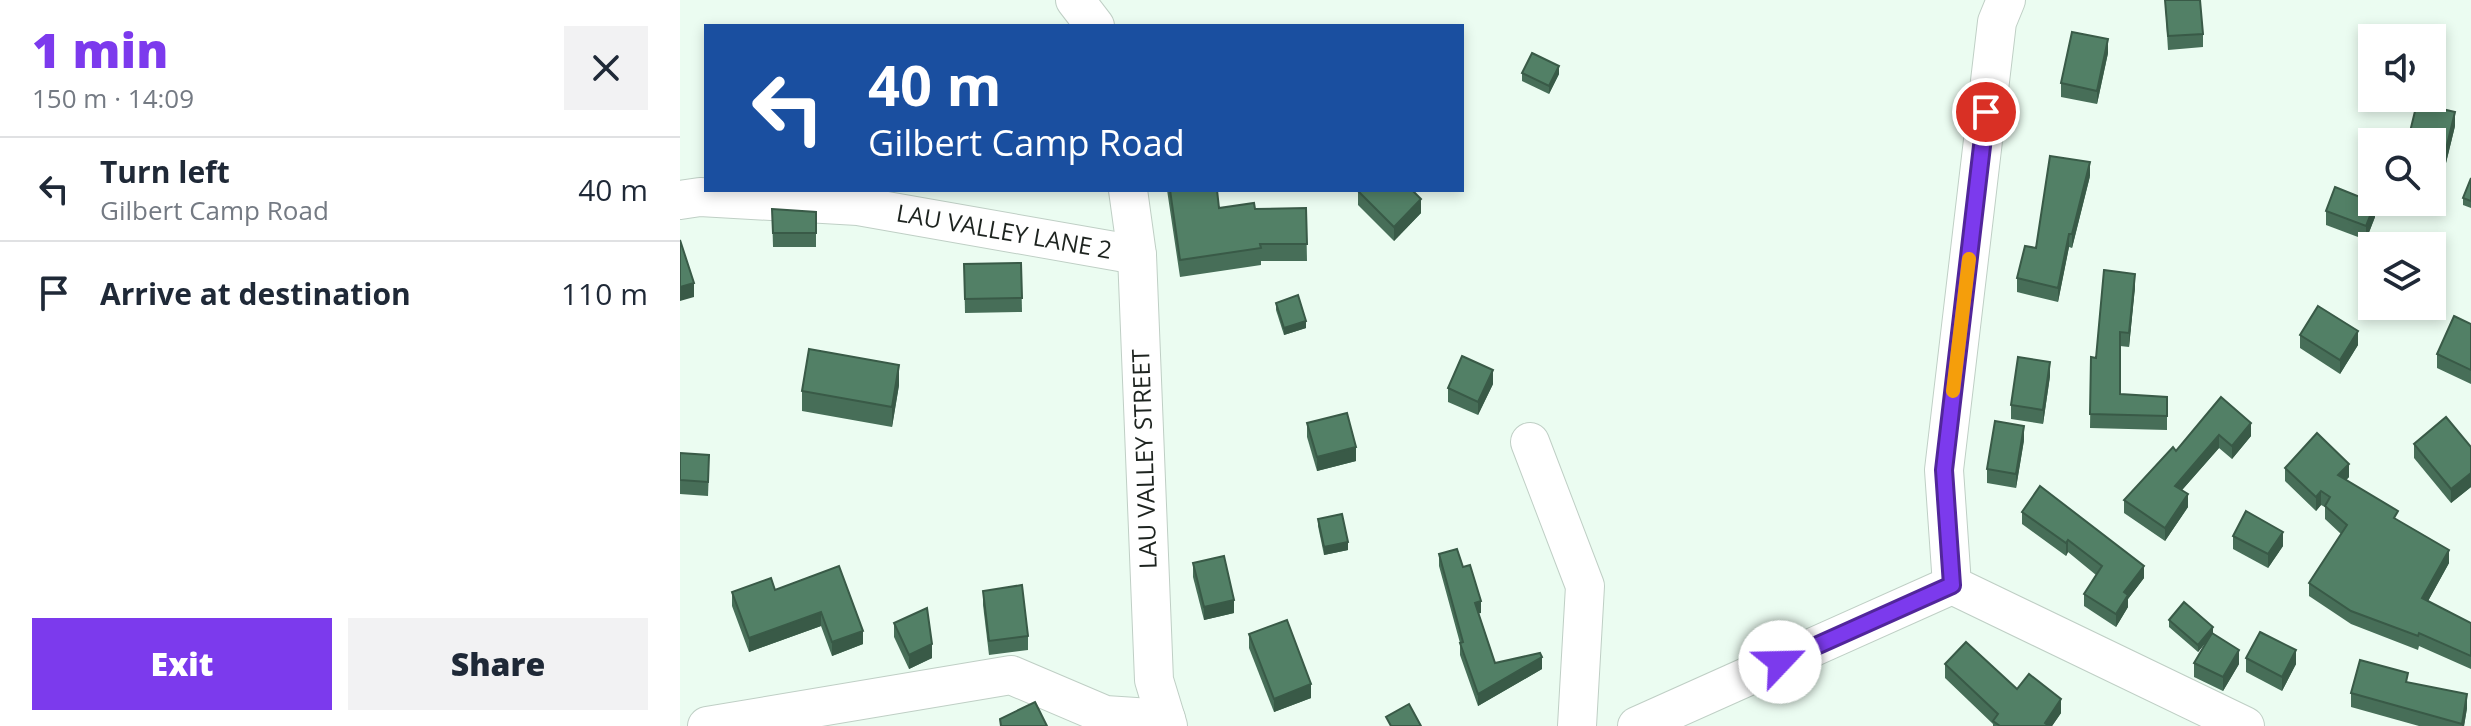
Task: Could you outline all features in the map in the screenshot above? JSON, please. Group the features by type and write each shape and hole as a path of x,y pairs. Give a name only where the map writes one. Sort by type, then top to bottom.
{"street":[{"path":"1075,0 1093,24"},
{"path":"1952,585 1944,470 1997,22 2006,0"},
{"name":"LAU VALLEY STREET","path":"1128,192 1137,255 1154,680 1167,722"},
{"name":"LAU VALLEY LANE 2","path":"680,200 700,197 858,206 1137,255"},
{"path":"1530,442 1585,586 1577,726"},
{"path":"1637,726 1952,585 2245,726"},
{"path":"707,726 1011,675 1105,715 1167,722"}],"building":[{"path":"2165,0 2200,0 2203,34 2168,36"},
{"path":"2072,32 2108,39 2097,91 2061,83"},
{"path":"1532,53 1559,66 1549,86 1522,73"},
{"path":"2415,112 2455,112 2446,149 2446,128 2411,128"},
{"path":"2050,156 2090,162 2072,234 2069,234 2058,288 2017,278 2025,246 2036,248"},
{"path":"2471,178 2471,201 2463,198"},
{"path":"2335,187 2358,196 2358,216 2370,216 2366,226 2326,211"},
{"path":"1170,192 1217,192 1219,208 1254,203 1255,209 1306,208 1307,244 1260,244 1261,248 1180,260"},
{"path":"1359,192 1414,192 1421,199 1394,227"},
{"path":"772,209 816,212 816,233 773,233"},
{"path":"680,240 694,283 680,287"},
{"path":"1021,263 1022,298 965,299 964,264"},
{"path":"2104,270 2135,274 2129,333 2120,332 2120,394 2167,397 2167,416 2090,414 2091,357 2096,358"},
{"path":"1298,295 1306,321 1284,328 1276,303"},
{"path":"2318,306 2358,331 2340,360 2300,335"},
{"path":"2454,316 2471,324 2471,370 2437,354"},
{"path":"809,349 899,365 892,407 802,391"},
{"path":"1462,356 1493,370 1478,402 1448,388"},
{"path":"2018,357 2050,362 2043,410 2011,405"},
{"path":"2221,397 2251,423 2232,446 2219,435 2175,486 2188,494 2165,528 2124,500 2173,447 2176,451"},
{"path":"1347,413 1356,447 1317,457 1307,423"},
{"path":"2446,417 2471,447 2471,473 2451,489 2414,444"},
{"path":"1995,421 2024,426 2016,474 1987,469"},
{"path":"2317,433 2349,464 2338,475 2398,511 2394,518 2449,550 2422,598 2471,623 2471,656 2419,633 2418,636 2351,611 2309,583 2347,525 2325,506 2330,497 2321,491 2316,497 2285,468"},
{"path":"680,453 709,455 708,482 680,480"},
{"path":"2040,486 2144,566 2124,592 2128,595 2116,614 2084,594 2102,566 2068,540 2066,543 2022,512"},
{"path":"2246,511 2283,532 2268,554 2233,536"},
{"path":"1342,514 1348,542 1324,547 1318,519"},
{"path":"1457,549 1463,567 1470,565 1481,601 1475,603 1495,663 1540,653 1542,657 1478,694 1460,643 1463,642 1439,554"},
{"path":"1224,556 1234,600 1204,607 1193,563"},
{"path":"839,566 863,631 832,642 821,612 749,638 732,592 771,578 775,590"},
{"path":"1022,585 1028,636 989,641 983,591"},
{"path":"2184,602 2213,627 2198,645 2169,620"},
{"path":"927,608 932,644 909,655 894,623"},
{"path":"1287,620 1311,684 1274,699 1249,634"},
{"path":"2260,632 2296,650 2282,677 2246,658"},
{"path":"2212,633 2239,650 2223,677 2194,663"},
{"path":"1966,642 2017,689 2029,674 2061,699 2045,723 2049,726 2000,726 1993,721 1998,714 1945,664"},
{"path":"2360,660 2408,673 2406,682 2467,694 2462,724 2351,693"},
{"path":"1035,702 1047,726 1001,726 1000,719"},
{"path":"1409,704 1421,726 1391,726 1386,717"}],"slow traffic":[{"path":"1953,391 1969,259"}],"route":[{"path":"1780,662 1952,585 1944,470 1986,112"}]}
